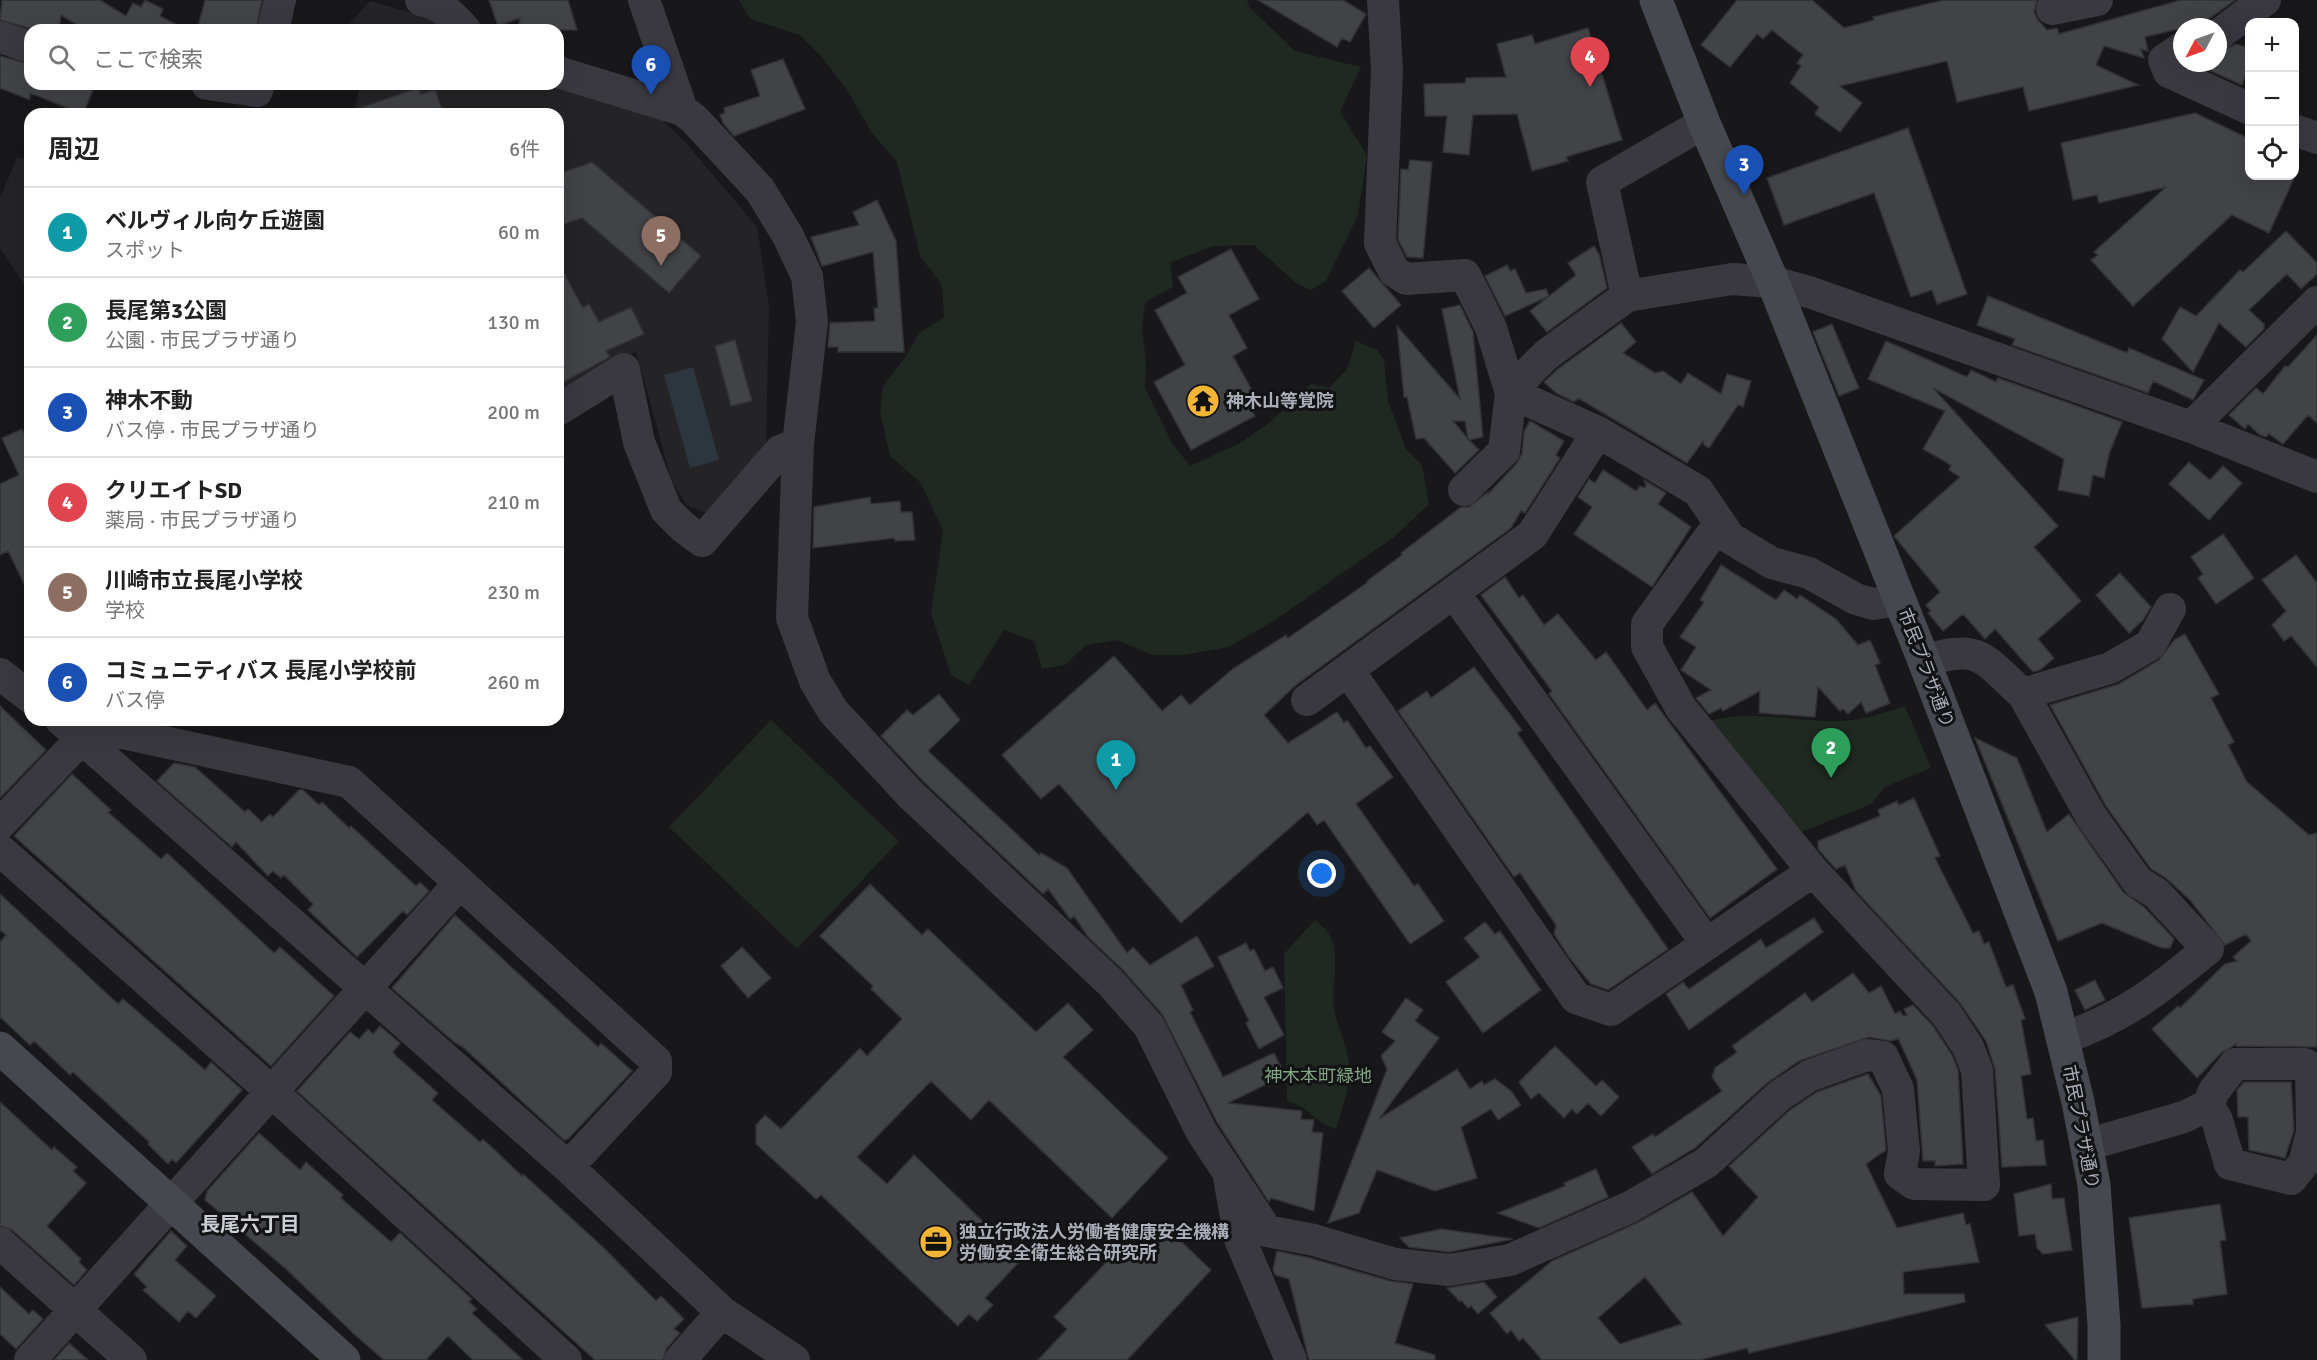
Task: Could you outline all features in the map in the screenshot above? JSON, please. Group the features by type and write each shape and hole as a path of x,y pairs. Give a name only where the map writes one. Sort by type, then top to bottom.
{"street":[{"path":"274,24 280,0"},
{"path":"422,0 431,2 452,15 460,24"},
{"path":"644,0 682,110"},
{"path":"1383,0 1387,70 1380,243 1394,271 1406,279 1465,275 1491,328 1511,393 1504,451 1464,490"},
{"name":"市民プラザ通り","path":"1656,0 1704,123 1773,282 1900,600 2051,992 2086,1145 2096,1208 2104,1360"},
{"path":"2052,9 2097,0"},
{"path":"2227,27 2265,0"},
{"path":"0,37 24,45"},
{"path":"2173,54 2164,60 2169,72 2245,107"},
{"path":"564,74 682,110 694,119 760,190 788,236 807,276 813,322 798,444 792,618 821,691 833,711 910,794 1110,982 1149,1026 1201,1131 1267,1231 1314,1240 1395,1264 1449,1270 1510,1260 1630,1207 1706,1163 1779,1096 1809,1076 1867,1055 1883,1057 1898,1089 1904,1151 1900,1174 1914,1184 1984,1185 1977,1070 1968,1047 1947,1015 1813,871 1681,708 1647,647 1647,624 1719,524"},
{"path":"1627,296 1602,182 1704,123"},
{"path":"2299,131 2317,138"},
{"path":"1511,393 1546,355 1627,296 1732,279 1773,282 1812,293 2191,427 2317,477"},
{"path":"2191,427 2317,302"},
{"path":"564,406 624,369 639,442 666,510 683,528 702,541 780,451 798,444"},
{"path":"1511,393 1598,432 1698,491 1730,538 1772,562 1809,573 1856,599 1873,604 1900,600"},
{"path":"1307,700 1532,535 1598,432"},
{"path":"1454,593 1707,944"},
{"path":"2023,694 2110,668 2150,645 2170,609"},
{"path":"1924,661 1957,652 1977,653 2023,694 2091,816 2138,882 2156,893 2208,949 2157,992 2118,1017 2062,1039"},
{"path":"1348,670 1576,998 1611,1010 1813,871"},
{"path":"0,674 24,692"},
{"path":"0,824 72,728"},
{"path":"72,728 109,730 349,782 656,1061 656,1072 568,1167"},
{"path":"72,728 568,1167 722,1312 794,1360"},
{"path":"0,850 272,1092 566,1360"},
{"path":"30,1360 459,884"},
{"path":"0,1048 344,1360"},
{"path":"2086,1145 2184,1118 2208,1105"},
{"path":"1228,1172 1240,1239 1281,1356"},
{"path":"0,1243 131,1360"},
{"path":"680,1360 722,1312"}],"shaded area":[{"path":"370,1 446,24 349,24"},
{"path":"564,87 661,119 687,144 757,227 769,306 766,442 709,514 687,505 672,482 636,351 564,395 564,108 355,108 359,90 564,90"},
{"path":"17,157 24,159 24,284 0,248 0,198"},
{"path":"693,367 719,460 690,468 664,375"}],"green space":[{"path":"739,0 1247,0 1249,7 1295,51 1361,67 1340,112 1367,155 1358,215 1326,281 1311,290 1296,283 1254,245 1213,246 1170,263 1173,287 1145,302 1142,329 1146,361 1145,388 1172,443 1190,466 1242,442 1270,422 1311,384 1329,388 1347,369 1356,341 1377,350 1384,360 1388,401 1406,449 1422,465 1429,504 1394,537 1275,620 1229,647 1183,655 1152,655 1117,640 1086,645 1065,665 1042,669 1034,641 1004,630 969,685 951,675 931,613 943,531 921,483 890,456 880,411 883,386 906,356 919,333 944,317 942,285 920,256 897,162 872,133 847,90 822,57 800,35 750,19"},
{"path":"1905,706 1931,768 1885,787 1871,804 1799,833 1708,721 1757,716 1847,721"},
{"path":"771,720 899,841 797,949 669,827"},
{"name":"神木本町緑地","path":"1315,920 1326,930 1335,953 1334,1005 1350,1072 1336,1129 1322,1123 1302,1107 1287,1101 1284,954"}],"building":[{"path":"2,0 100,0 126,16 133,3 141,7 145,0 163,9 160,16 175,24 75,24 61,15 60,24 24,24 24,27 0,20"},
{"path":"205,0 262,0 257,24 199,24"},
{"path":"489,0 568,0 577,30 564,30 564,24 519,24 520,18 497,24"},
{"path":"1258,0 1343,0 1366,14 1350,42 1342,38 1337,47"},
{"path":"1737,0 1812,0 1844,28 1874,20 1873,17 1944,0 2037,0 2034,12 2038,20 2047,30 2057,28 2059,34 2181,0 2235,0 2210,18 2173,18 2173,30 2145,37 2148,51 2141,49 2144,58 2104,46 2096,65 2138,85 2029,111 2023,87 1957,102 1947,61 1840,86 1862,103 1840,132 1815,114 1819,107 1790,83 1801,66 1797,63 1803,55 1772,30 1763,39 1757,34 1730,67 1701,45"},
{"path":"1588,28 1622,140 1566,157 1568,161 1532,171 1517,114 1473,115 1469,155 1443,152 1447,116 1425,116 1424,84 1465,83 1466,78 1506,77 1497,44 1532,35 1535,44"},
{"path":"2236,44 2245,47 2245,76 2242,85 2213,72 2227,72 2227,48"},
{"path":"0,56 24,62 24,90 93,90 86,108 68,108 30,93 30,100 0,88"},
{"path":"783,59 805,109 734,136 723,123 720,115 725,113 724,108 760,96 751,70"},
{"path":"412,90 419,90 421,94 435,90 442,108 359,108"},
{"path":"2195,113 2245,137 2245,180 2293,180 2269,233 2232,215 2133,306 2091,260 2098,255 2094,252 2166,187 2099,203 2097,195 2073,200 2061,143"},
{"path":"1908,128 1967,294 1937,304 1932,290 1911,297 1874,193 1784,225 1767,178"},
{"path":"1410,160 1432,162 1423,258 1407,257 1398,239 1401,169 1408,170"},
{"path":"592,162 701,256 669,293 582,218 564,224 564,172"},
{"path":"877,200 896,241 904,352 838,352 838,347 828,347 830,323 875,321 874,308 878,308 873,252 822,266 811,237 859,225 853,212"},
{"path":"2286,231 2317,263 2317,274 2301,289 2287,274 2249,310 2264,324 2264,329 2246,347 2219,323 2193,372 2162,339 2180,307 2196,316 2240,270 2243,272"},
{"path":"1594,246 1599,254 1607,288 1547,332 1530,311 1576,275 1568,263"},
{"path":"1231,249 1259,299 1229,315 1247,348 1233,356 1254,394 1245,399 1255,416 1191,450 1154,382 1185,365 1155,310 1187,293 1178,277"},
{"path":"1507,265 1510,271 1515,269 1526,293 1546,289 1549,296 1505,316 1485,276"},
{"path":"1369,268 1401,305 1374,328 1342,291"},
{"path":"564,273 583,308 589,304 599,322 631,307 644,334 606,351 610,357 564,382"},
{"path":"1988,296 2127,353 2129,348 2204,380 2193,400 2153,381 2148,393 2012,345 2015,339 1977,325"},
{"path":"1460,305 1473,332 1483,437 1469,440 1479,450 1455,473 1424,438 1416,439 1407,397 1404,397 1397,326 1460,399 1442,309","holes":["1453,421 1465,421 1468,439"]},
{"path":"1621,323 1636,342 1623,353 1655,373 1663,371 1681,384 1688,373 1721,394 1727,374 1751,381 1743,407 1738,405 1709,448 1704,445 1703,441 1687,463 1578,398 1574,402 1556,393 1544,382 1558,369"},
{"path":"1832,324 1859,388 1839,396 1813,332"},
{"path":"2317,335 2317,423 2308,415 2283,444 2269,434 2266,437 2260,435 2248,424 2245,429 2229,415 2256,388 2263,394 2285,366 2288,367"},
{"path":"735,340 752,401 731,406 715,346"},
{"path":"1886,341 1967,377 1971,370 1996,382 1998,378 2122,422 2109,454 2104,478 2093,475 2089,496 2058,490 2064,459 1933,388 2058,526 2034,547 2081,601 2038,639 2054,658 2040,670 2033,672 1995,629 1985,639 1963,614 1943,631 1928,613 1931,611 1926,605 1940,592 1894,536 1960,477 1949,470 1951,465 1923,449 1945,411 1868,379"},
{"path":"1530,421 1564,441 1556,455 1560,458 1525,513 1521,511 1511,528 1296,685 1264,715 1288,743 1337,712 1344,723 1347,720 1366,748 1370,746 1393,777 1356,804 1414,886 1418,884 1444,921 1410,944 1324,820 1317,825 1308,812 1181,923 1059,784 1041,799 1002,755 1114,656 1162,711 1181,695 1190,705 1234,668 1286,635 1288,638 1368,582 1402,555 1401,553 1461,507 1469,507 1488,492 1488,494 1517,463 1522,453 1524,432"},
{"path":"22,429 24,433 24,584 8,551 0,555 0,484 19,475 2,438"},
{"path":"2189,462 2210,480 2223,466 2242,483 2209,520 2169,484"},
{"path":"1603,470 1636,491 1640,486 1644,488 1646,486 1644,480 1666,493 1658,504 1691,527 1652,587 1574,534 1592,507 1578,497 1589,479 1595,483"},
{"path":"870,497 871,504 900,501 901,512 912,512 915,540 895,541 894,538 813,548 814,507"},
{"path":"2223,534 2254,578 2216,604 2198,578 2203,574 2191,557"},
{"path":"2296,555 2317,583 2317,667 2291,636 2284,641 2272,625 2286,611 2262,580"},
{"path":"1721,565 1776,600 1784,590 1797,599 1800,595 1836,619 1858,645 1870,640 1880,663 1875,665 1890,703 1866,713 1861,702 1848,714 1843,709 1840,711 1818,687 1815,717 1759,713 1760,691 1723,711 1721,708 1709,714 1696,698 1711,690 1681,670 1696,647 1680,637 1704,602 1700,600"},
{"path":"2120,573 2151,607 2143,620 2129,633 2096,595"},
{"path":"1505,577 1519,598 1523,595 1544,625 1558,614 1596,660 1606,652 1647,710 1655,703 1777,869 1710,918 1549,694 1552,691 1481,595"},
{"path":"2185,634 2219,694 2211,698 2234,742 2228,745 2247,782 2309,835 2317,833 2317,1047 2236,1046 2236,1044 2221,1053 2197,1078 2152,1029 2178,1006 2180,1008 2225,964 2237,961 2233,957 2251,941 2246,934 2225,945 2190,900 2166,878 2151,869 2106,806 2050,705 2119,684 2159,660 2174,640"},
{"path":"1474,667 1522,730 1517,733 1668,949 1608,990 1591,984 1569,957 1554,934 1556,925 1520,873 1514,877 1398,711 1427,691 1431,698"},
{"path":"939,694 960,720 928,751 1039,855 1041,853 1067,868 1127,953 1133,947 1150,965 1197,936 1214,966 1181,985 1193,1010 1190,1012 1223,1077 1274,1053 1285,1075 1228,1103 1302,1111 1301,1119 1314,1120 1312,1132 1323,1133 1314,1211 1271,1198 1269,1202 1217,1122 1162,1014 1122,969 1088,937 1074,916 1070,919 1048,889 1043,894 923,781 881,736 907,710 913,715"},
{"path":"0,706 46,750 0,798"},
{"path":"1975,738 2017,758 2047,832 2069,814 2123,892 2144,907 2174,939 2170,948 2162,948 2102,923 2058,941"},
{"path":"174,763 195,767 245,812 248,809 262,822 270,814 273,817 299,790 303,790 319,805 322,802 349,828 351,826 416,886 420,882 429,891 407,915 403,911 357,957 308,910 313,904 284,875 281,878 273,871 268,876 236,842 232,847 157,781"},
{"path":"72,774 111,810 108,812 161,859 167,853 274,953 280,947 334,996 271,1066 14,836"},
{"path":"1914,798 1940,856 1935,858 1973,933 1979,931 1984,944 1989,942 2006,987 2013,985 2025,1019 2021,1020 2031,1074 2021,1076 2027,1119 2033,1118 2036,1141 2043,1140 2046,1165 2002,1167 1995,1069 1986,1041 1960,1003 1856,891 1845,865 1836,869 1818,849 1818,841 1880,816 1878,810 1897,801 1899,805"},
{"path":"870,884 922,935 928,929 1036,1032 1068,1003 1093,1030 1063,1057 1168,1158 1112,1218 989,1100 971,1120 931,1081 857,1157 887,1184 914,1155 1022,1259 985,1298 993,1305 977,1321 969,1314 958,1326 821,1195 816,1199 756,1144 756,1125 765,1115 781,1129 860,1048 867,1056 902,1019 871,989 873,986 820,936"},
{"path":"0,894 118,1004 123,999 205,1070 211,1062 242,1090 176,1163 172,1159 168,1164 148,1144 149,1142 73,1072 70,1075 34,1041 30,1045 0,1017 0,942 6,935 0,930"},
{"path":"455,915 598,1047 601,1043 632,1071 568,1139 564,1140 464,1048 392,988"},
{"path":"1814,918 1823,932 1689,1030 1666,994 1683,982 1689,989 1761,939 1766,948"},
{"path":"1485,922 1495,934 1500,931 1541,990 1483,1033 1446,982 1480,957 1464,938"},
{"path":"1246,943 1250,951 1254,949 1265,971 1273,967 1283,988 1264,997 1284,1035 1259,1049 1246,1023 1249,1021 1218,957"},
{"path":"742,947 771,978 748,998 721,966"},
{"path":"1853,973 1869,993 1881,986 1895,1014 1900,1011 1903,1016 1907,1015 1904,1009 1913,1005 1933,1026 1952,1055 1958,1070 1963,1164 1935,1166 1935,1161 1923,1161 1917,1080 1898,1038 1891,1041 1869,1037 1799,1061 1767,1083 1695,1148 1652,1174 1632,1147 1653,1134 1655,1137 1722,1091 1712,1077 1715,1068 1737,1052 1732,1046 1805,993 1812,1002"},
{"path":"2095,980 2105,1000 2085,1010 2075,990"},
{"path":"1406,998 1423,1010 1415,1021 1439,1038 1379,1119 1457,1069 1470,1089 1482,1081 1484,1085 1495,1079 1511,1091 1521,1105 1498,1120 1491,1109 1461,1127 1477,1178 1435,1191 1377,1170 1359,1213 1328,1223 1387,1069 1381,1056 1395,1041 1382,1032"},
{"path":"380,1026 400,1043 393,1052 395,1055 438,1093 432,1100 480,1142 483,1139 522,1176 523,1174 605,1249 656,1301 661,1296 684,1319 674,1329 680,1333 666,1349 663,1360 595,1360 297,1091 350,1032 359,1039 368,1029 373,1034"},
{"path":"1555,1046 1596,1086 1602,1080 1619,1097 1601,1116 1588,1103 1577,1114 1572,1109 1564,1118 1539,1093 1531,1099 1519,1082"},
{"path":"1868,1074 1881,1096 1886,1150 1866,1164 1897,1228 1963,1213 1966,1225 1970,1224 1979,1262 1903,1272 1904,1294 1964,1294 1965,1302 1749,1353 1747,1348 1700,1360 1542,1360 1523,1338 1519,1341 1511,1330 1507,1334 1490,1313 1552,1261 1637,1223 1692,1192 1723,1236 1758,1197 1729,1166 1790,1110 1817,1092","holes":["1645,1277 1682,1324 1620,1344 1598,1318"]},
{"path":"2244,1082 2291,1082 2294,1130 2285,1158 2249,1150 2248,1117 2238,1117 2237,1090"},
{"path":"0,1102 52,1150 54,1147 77,1167 73,1171 86,1183 47,1226 81,1259 79,1262 87,1270 74,1285 12,1230 0,1226"},
{"path":"259,1133 300,1170 306,1162 343,1195 341,1198 391,1242 400,1233 472,1299 469,1302 477,1309 472,1313 523,1360 473,1360 448,1336 426,1360 384,1360 286,1269 205,1200 207,1191"},
{"path":"1596,1169 1608,1197 1539,1228 1498,1213 1565,1186 1564,1183"},
{"path":"2051,1184 2052,1199 2064,1198 2072,1250 2043,1254 2037,1248 2035,1234 2019,1236 2014,1194"},
{"path":"2220,1204 2226,1240 2220,1241 2227,1294 2193,1299 2193,1304 2142,1308 2129,1218"},
{"path":"1165,1226 1211,1270 1127,1360 1038,1360 1067,1329 1054,1317 1120,1248 1133,1260"},
{"path":"1441,1229 1513,1239 1449,1252 1409,1247 1400,1238"},
{"path":"171,1231 187,1246 175,1260 216,1296 196,1318 188,1311 179,1322 143,1290 147,1287 134,1274"},
{"path":"1277,1251 1390,1281 1413,1284 1395,1343 1435,1355 1435,1360 1309,1360 1289,1279 1275,1275 1273,1270"},
{"path":"1484,1282 1497,1297 1478,1314 1471,1306 1468,1308 1461,1300 1460,1302 1447,1288"},
{"path":"0,1287 29,1314 33,1310 43,1319 16,1349 0,1334"},
{"path":"2078,1317 2077,1360 2075,1360 2045,1325"},
{"path":"69,1343 88,1360 54,1360"}],"place":[{"name":"クリエイトSD","path":"1590,87"},
{"name":"コミュニティバス 長尾小学校前","path":"651,95"},
{"name":"神木不動","path":"1744,195"},
{"name":"川崎市立長尾小学校","path":"661,266"},
{"name":"神木山等覚院","path":"1203,401"},
{"name":"長尾第3公園","path":"1831,778"},
{"name":"ベルヴィル向ケ丘遊園","path":"1116,790"},
{"name":"独立行政法人労働者健康安全機構 労働安全衛生総合研究所","path":"936,1242"}],"district":[{"name":"長尾六丁目","path":"250,1224"}]}
